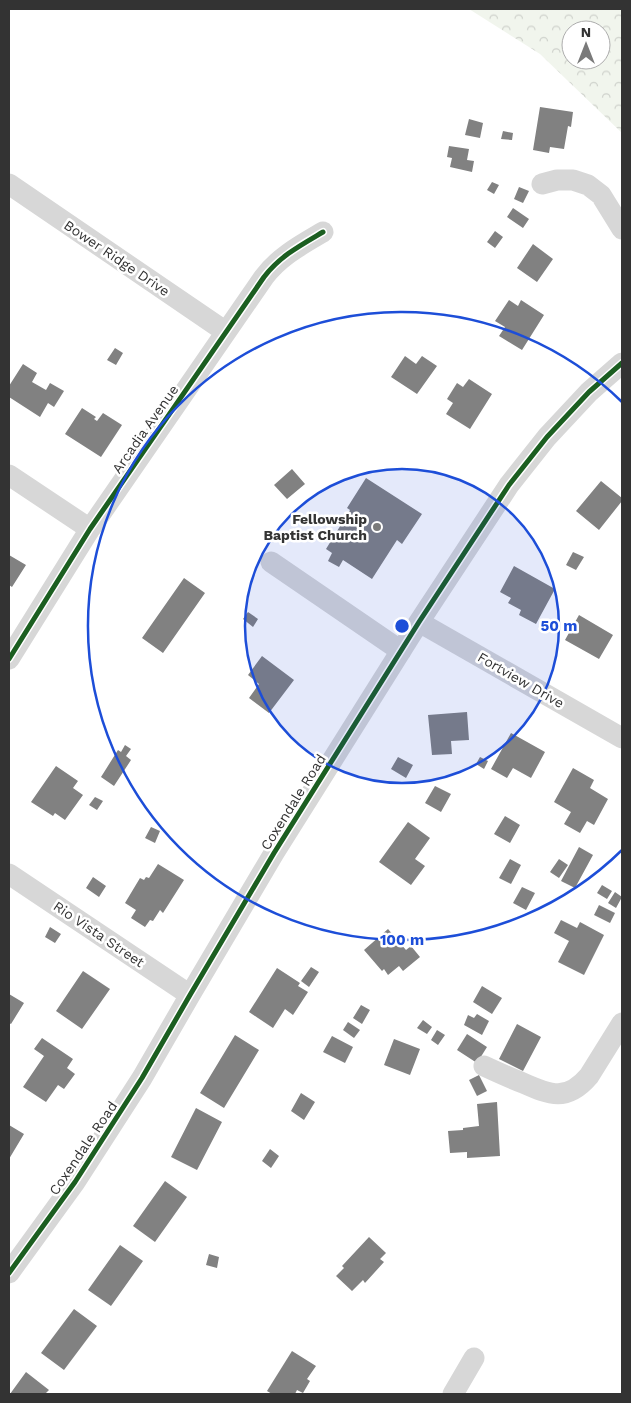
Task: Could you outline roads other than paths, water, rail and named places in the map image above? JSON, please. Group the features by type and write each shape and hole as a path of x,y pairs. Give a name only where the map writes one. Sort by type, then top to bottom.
{"street":[{"path":"542,184 557,180 573,180 588,185 602,195 622,229"},
{"name":"Bower Ridge Drive","path":"9,184 226,332"},
{"name":"Arcadia Avenue","path":"9,659 90,528 273,266 286,255 323,232"},
{"name":"Coxendale Road","path":"9,1273 75,1182 142,1078 274,853 419,622 509,485 547,437 589,392 622,363"},
{"path":"9,475 90,528"},
{"path":"270,562 401,651"},
{"name":"Fortview Drive","path":"419,622 622,738"},
{"name":"Rio Vista Street","path":"9,874 190,995"},
{"path":"484,1066 546,1093 561,1094 574,1090 589,1076 622,1023"},
{"path":"453,1394 474,1358"}],"place":[{"name":"Fellowship Baptist Church","path":"377,527"}]}
